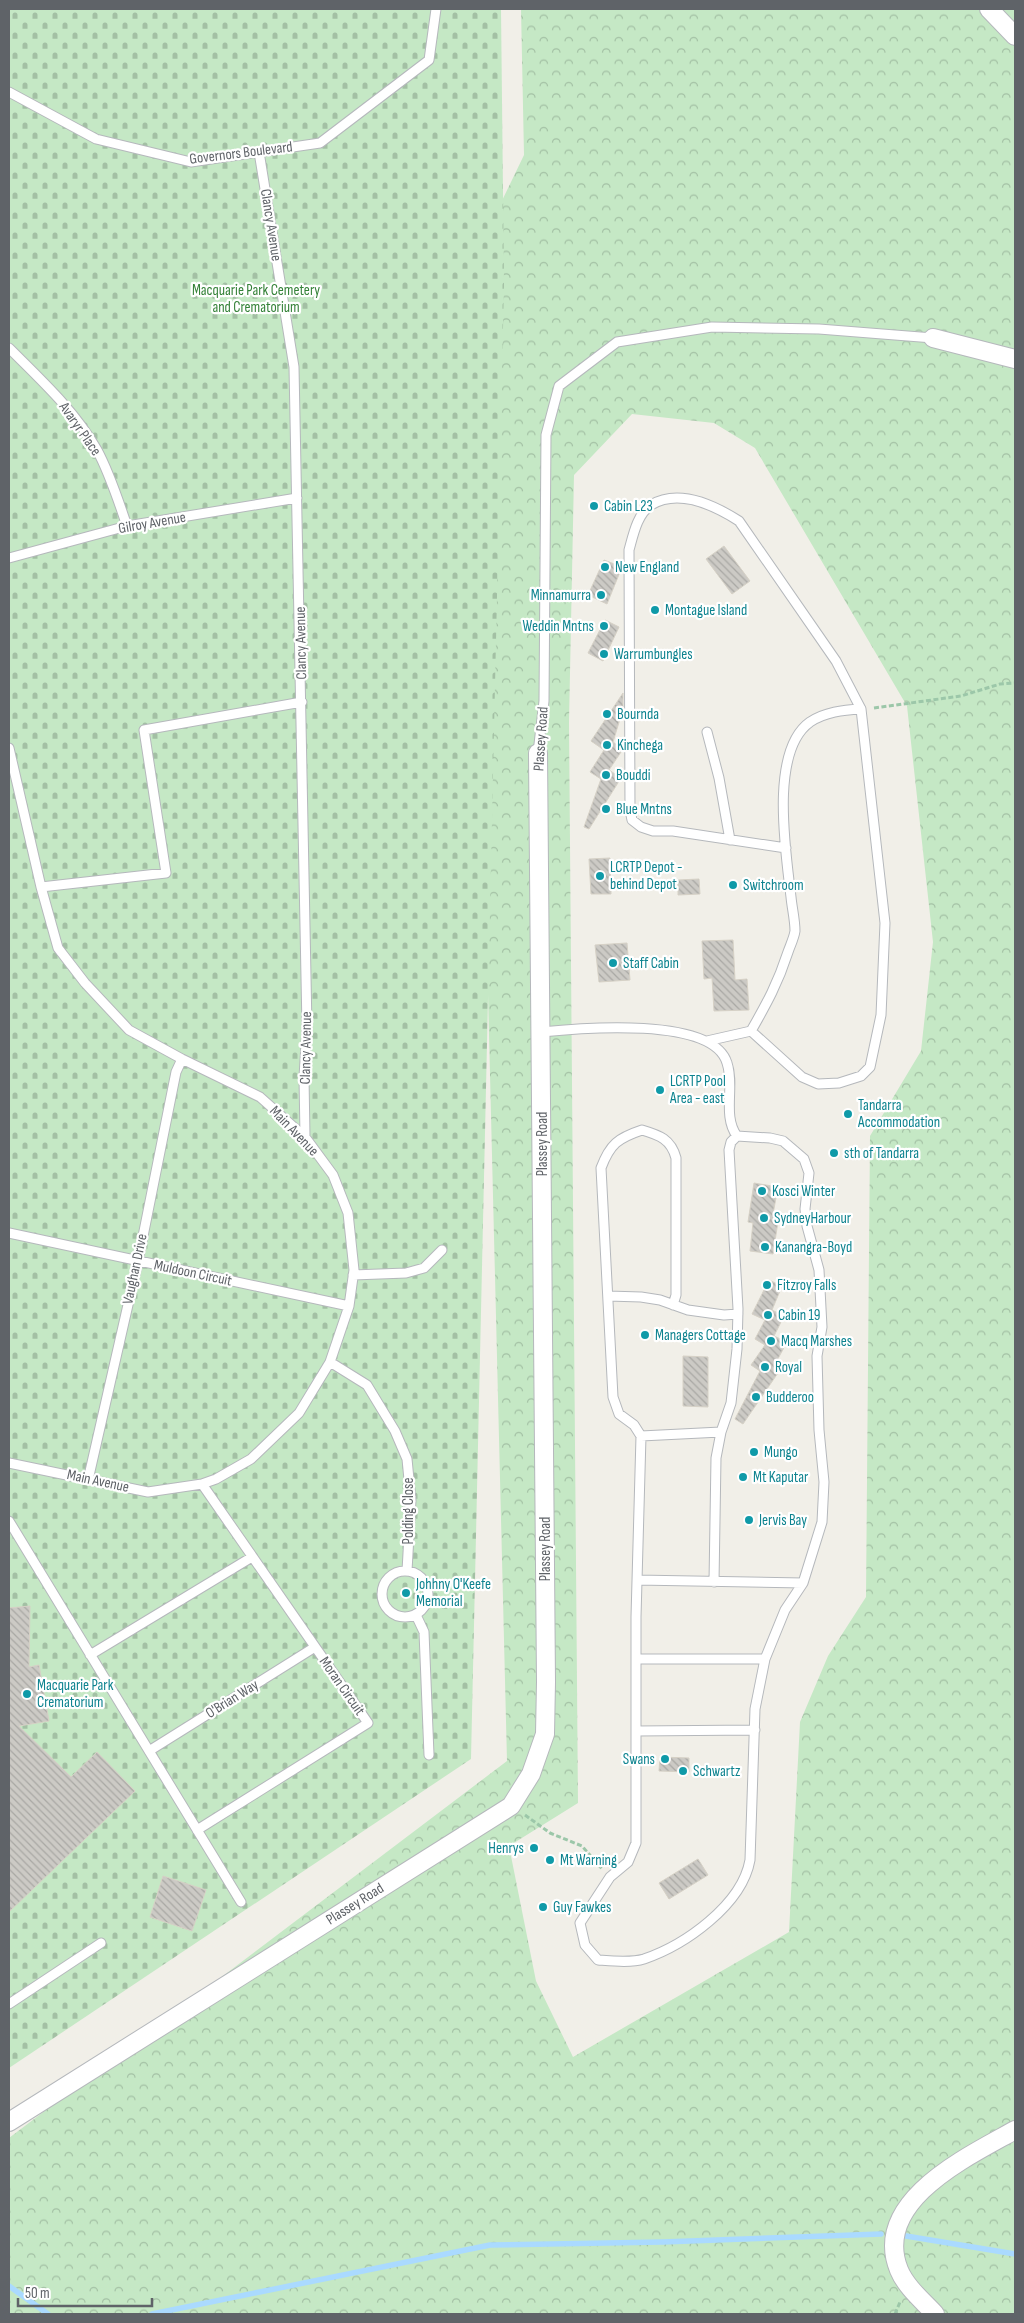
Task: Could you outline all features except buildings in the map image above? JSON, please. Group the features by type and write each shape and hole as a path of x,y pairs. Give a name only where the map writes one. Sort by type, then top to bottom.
{"street":[{"path":"989,9 1015,36"},
{"path":"933,338 1015,359"},
{"name":"Plassey Road","path":"9,2122 511,1806 531,1774 545,1734 546,1682 538,753"},
{"path":"935,2314 909,2286 899,2270 894,2251 896,2232 903,2212 924,2189 954,2164 1015,2130"}],"lane":[{"name":"Governors Boulevard","path":"9,92 96,138 190,162 320,143 429,60 436,9"},
{"name":"Clancy Avenue","path":"259,152 294,367 307,1028 304,1077 305,1137"},
{"name":"Plassey Road","path":"538,753 544,690 546,435 559,386 617,342 712,327 820,329 933,338"},
{"name":"Avaryr Place","path":"9,348 54,392 78,421 107,471 127,526"},
{"name":"Gilroy Avenue","path":"9,558 127,526 297,498"},
{"path":"751,1031 802,1076 818,1084 839,1083 861,1076 870,1067 881,1015 885,923 861,709 836,661 739,521 721,509 684,498 663,501 650,506 636,526 629,550 630,810 632,820 641,827 653,831 674,831 786,848"},
{"path":"41,887 166,873 144,730 302,702"},
{"path":"541,1032 638,1028 670,1031 707,1041 751,1031 777,986 795,932 786,848 784,801 786,766 800,731 818,718 838,711 861,709"},
{"path":"706,732 719,778 730,840"},
{"name":"Main Avenue","path":"9,748 41,887 58,948 85,983 129,1030 182,1059 260,1097 305,1137 333,1175 348,1213 353,1275 349,1306 330,1362 299,1413 251,1459 216,1479 202,1484 148,1492 9,1463"},
{"path":"707,1041 726,1059 731,1075 730,1127 737,1136"},
{"name":"Vaughan Drive","path":"88,1480 138,1261 176,1072 182,1059"},
{"path":"673,1305 676,1295 676,1158 674,1150 665,1138 642,1130 615,1142 601,1168 613,1397 619,1414 634,1425 641,1436 636,1659 636,1843 628,1862 610,1877 580,1923 585,1945 598,1960 644,1959 674,1946 706,1923 727,1903 744,1881 750,1860 756,1709 765,1659 785,1610 803,1583 820,1534 824,1496 819,1430 817,1356 822,1328 819,1270 807,1226 805,1209 809,1173 804,1159 783,1142 770,1138 737,1136 731,1142 729,1150 738,1314 737,1349 731,1403 721,1432 716,1458 714,1582"},
{"name":"Muldoon Circuit","path":"9,1233 349,1306"},
{"path":"353,1275 406,1273 424,1268 442,1250"},
{"path":"608,1296 641,1297 660,1300 688,1310 724,1315 738,1314"},
{"name":"Polding Close","path":"330,1362 367,1385 395,1431 407,1460 411,1500 407,1571"},
{"path":"641,1436 721,1432"},
{"name":"Moran Circuit","path":"197,1830 368,1723 202,1484"},
{"path":"9,1521 242,1902"},
{"path":"90,1654 252,1557"},
{"path":"407,1571 420,1576 427,1586 428,1602 416,1615 404,1617 387,1608 382,1592 386,1581 396,1573 407,1571"},
{"path":"637,1580 803,1583"},
{"path":"416,1615 424,1632 429,1755"},
{"name":"O'Brian Way","path":"149,1751 315,1647"},
{"path":"636,1659 765,1659"},
{"path":"637,1731 755,1730"},
{"path":"9,2004 101,1943"}],"path":[{"path":"861,709 961,696 1000,684 1015,683"},
{"path":"530,1819 550,1833 582,1846 610,1877"}],"green space":[{"name":"Macquarie Park Cemetery and Crematorium","path":"9,9 501,9 504,283 471,1759 9,2068"},
{"path":"521,9 1015,9 1015,2314 9,2314 9,2138 507,1761 470,267 524,155","holes":["632,414 714,423 755,448 907,706 933,942 921,1051 870,1136 866,1597 828,1656 800,1722 789,1932 573,2057 536,1981 509,1846 578,1803 569,723 574,475"]}],"waterway":[{"path":"152,2314 490,2245 663,2242 881,2234"},
{"path":"906,2236 1015,2254"},
{"path":"9,2286 48,2314"}],"place":[{"name":"Cabin L23","path":"594,506"},
{"name":"New England","path":"605,567"},
{"name":"Minnamurra","path":"601,595"},
{"name":"Montague Island","path":"655,610"},
{"name":"Weddin Mntns","path":"604,626"},
{"name":"Warrumbungles","path":"604,654"},
{"name":"Bournda","path":"607,714"},
{"name":"Kinchega","path":"607,745"},
{"name":"Bouddi","path":"606,775"},
{"name":"Blue Mntns","path":"606,809"},
{"name":"LCRTP Depot - behind Depot","path":"600,876"},
{"name":"Switchroom","path":"733,885"},
{"name":"Staff Cabin","path":"613,963"},
{"name":"LCRTP Pool Area - east","path":"660,1090"},
{"name":"Tandarra Accommodation","path":"848,1114"},
{"name":"sth of Tandarra","path":"834,1153"},
{"name":"Kosci Winter","path":"762,1191"},
{"name":"SydneyHarbour","path":"764,1218"},
{"name":"Kanangra-Boyd","path":"765,1247"},
{"name":"Fitzroy Falls","path":"767,1285"},
{"name":"Cabin 19","path":"768,1315"},
{"name":"Managers Cottage","path":"645,1335"},
{"name":"Macq Marshes","path":"771,1341"},
{"name":"Royal","path":"765,1367"},
{"name":"Budderoo","path":"756,1397"},
{"name":"Mungo","path":"754,1452"},
{"name":"Mt Kaputar","path":"743,1477"},
{"name":"Jervis Bay","path":"749,1520"},
{"name":"Johhny O'Keefe Memorial","path":"406,1593"},
{"name":"Macquarie Park Crematorium","path":"27,1694"},
{"name":"Swans","path":"665,1759"},
{"name":"Schwartz","path":"683,1771"},
{"name":"Henrys","path":"534,1848"},
{"name":"Mt Warning","path":"550,1860"},
{"name":"Guy Fawkes","path":"543,1907"}]}
